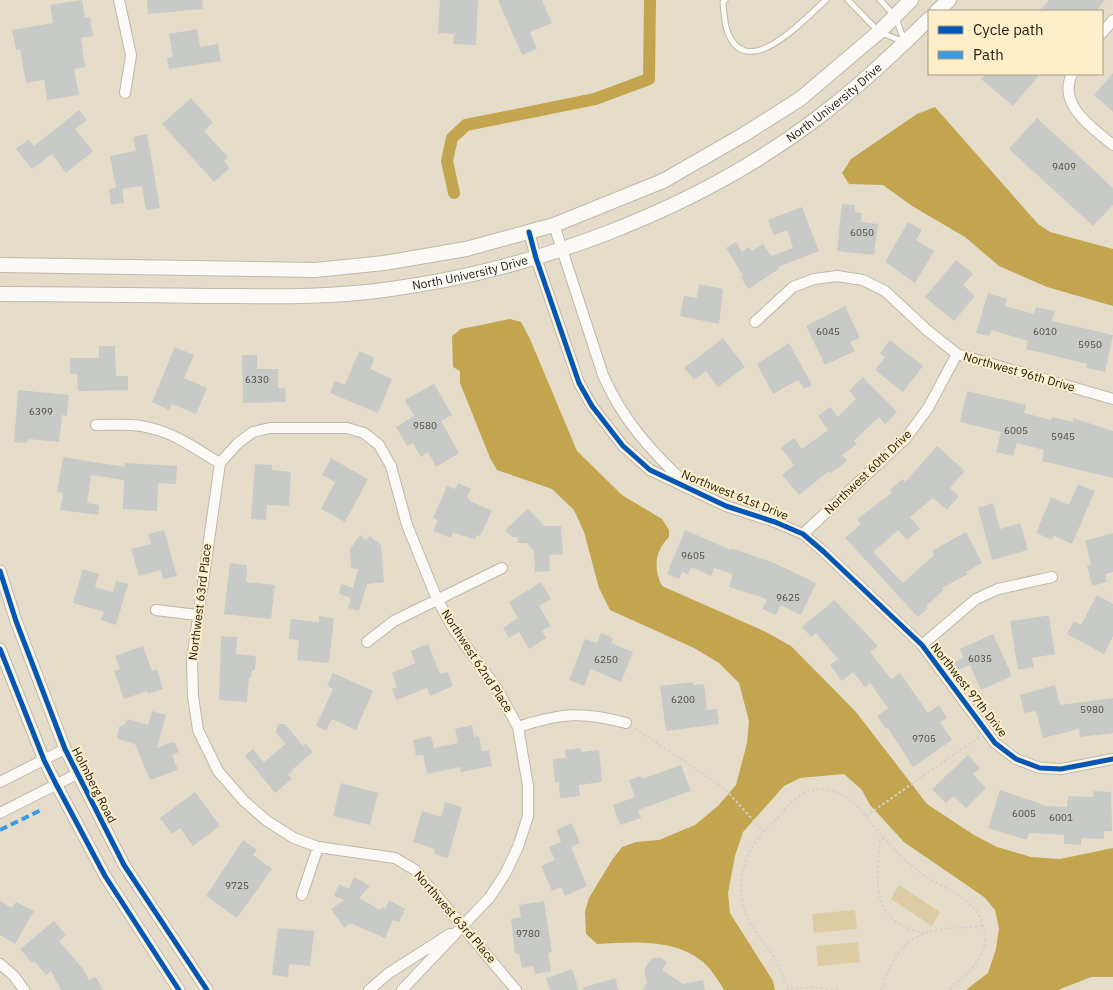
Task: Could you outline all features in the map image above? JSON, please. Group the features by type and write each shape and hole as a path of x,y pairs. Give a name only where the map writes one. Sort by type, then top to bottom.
{"main road":[{"name":"North University Drive","path":"0,265 316,270 384,263 438,253 554,225 641,191 703,159 800,98 879,32 911,0"},
{"path":"938,10 949,0"},
{"name":"North University Drive","path":"0,294 303,297 414,286 536,258 562,250 645,217 755,159 810,123 861,82 928,20"}],"street":[{"path":"119,0 131,54 125,93"},
{"path":"1103,32 1113,20"},
{"path":"1072,75 1068,93 1072,106 1082,119 1113,145"},
{"name":"Northwest 61st Drive","path":"554,225 603,375 613,399 626,421 656,456 692,490"},
{"name":"Northwest 61st Drive","path":"529,232 570,361 592,406 623,446 650,470 692,490 803,534 831,558 922,646"},
{"name":"Northwest 96th Drive","path":"754,322 793,287 814,278 837,276 863,280 885,291 928,331 957,354 1113,399"},
{"name":"Northwest 60th Drive","path":"803,534 906,438 928,408 957,354"},
{"path":"96,425 132,425 154,428 180,439 220,463"},
{"name":"Northwest 62nd Place","path":"220,463 238,443 253,432 270,428 346,428 364,433 379,445 391,466 407,526 437,599 453,628 497,689 518,727 528,786 528,816 518,847 505,874 490,897 402,990"},
{"name":"Northwest 63rd Place","path":"220,463 192,660 193,696 198,730 218,771 244,800 267,821 294,838 318,847 395,858 415,870 464,925 516,990"},
{"path":"367,642 394,621 502,568"},
{"name":"Holmberg Road","path":"0,571 16,621 64,749 124,865 207,990"},
{"path":"922,646 976,599 998,589 1052,577"},
{"path":"156,610 197,615"},
{"name":"Northwest 97th Drive","path":"922,646 995,743 1016,759 1040,768 1061,769 1113,759"},
{"path":"0,649 44,760 56,784 105,876 179,990"},
{"path":"518,727 550,717 575,714 599,716 626,723"},
{"path":"0,782 64,749"},
{"path":"0,813 77,774"},
{"path":"302,894 318,847"},
{"name":"Northwest 62nd Place","path":"368,990 389,973 464,925"},
{"path":"0,964 14,976 24,990"}],"lane":[{"path":"725,0 723,2 730,37 748,52 758,52 770,48 826,0"},
{"path":"848,0 879,32 905,43"},
{"path":"880,0 895,16 905,43"}],"path":[{"path":"626,723 725,789 763,831"},
{"path":"866,816 987,732"},
{"path":"838,990 788,989 772,954 752,930 745,914 740,883 752,848 763,831 792,800 808,792 820,789 848,797 858,804 884,838 918,872 972,905 983,926 985,940 980,957 973,968 949,990"},
{"path":"884,838 880,840 877,870 876,888 880,904 896,922 910,930 926,932"},
{"path":"881,990 889,967 898,951 926,932 930,930 983,926"}],"shaded area":[{"path":"935,107 1038,224 1050,232 1113,249 1113,306 1047,287 999,266 965,237 912,206 883,185 849,184 842,173 851,159 917,114"},
{"path":"510,319 521,322 530,339 577,451 622,495 662,519 669,530 669,537 664,542 657,560 657,573 662,586 766,632 791,646 856,712 927,804 974,835 997,847 1031,857 1060,859 1113,848 1113,977 1091,977 1058,990 966,990 988,973 996,949 999,928 995,910 984,897 904,842 870,805 862,790 844,774 800,778 784,786 743,832 735,856 728,893 730,913 773,981 775,990 724,990 709,968 692,954 666,945 652,943 597,944 586,934 585,911 589,898 622,847 636,842 659,840 695,825 718,806 736,785 747,743 749,721 739,683 719,663 694,648 610,610 599,588 584,532 574,510 552,489 497,470 490,458 460,383 460,371 453,367 452,336 461,329"},
{"path":"899,885 940,912 932,926 891,899"},
{"path":"855,910 857,929 814,933 812,914"},
{"path":"858,942 860,962 818,966 816,946"}],"building":[{"path":"82,0 85,18 90,17 93,36 81,38 85,67 74,69 79,95 47,100 44,80 26,83 20,49 16,50 12,30 53,23 50,5"},
{"path":"147,0 202,0 203,9 148,14"},
{"path":"440,0 478,0 476,45 453,44 454,34 438,33"},
{"path":"498,0 542,0 552,23 530,32 537,49 522,55"},
{"path":"1049,0 1105,0 1097,10 1040,10"},
{"path":"197,29 200,47 218,44 221,61 169,69 167,58 173,57 169,34"},
{"path":"1113,73 1113,112 1094,95"},
{"path":"985,75 1039,75 1013,106 981,79"},
{"path":"191,98 213,123 204,131 228,157 224,161 230,168 214,182 162,124"},
{"path":"79,110 87,120 75,129 93,151 66,173 52,154 32,169 16,149 29,139 34,146"},
{"path":"1037,118 1113,188 1113,205 1093,226 1009,149"},
{"path":"147,134 160,208 146,210 142,186 122,189 124,203 111,205 109,189 116,188 110,156 136,151 133,137"},
{"path":"842,204 855,205 855,212 862,213 861,222 878,224 874,255 837,251"},
{"path":"802,207 819,251 778,267 779,269 748,289 741,277 743,276 726,248 736,242 742,252 749,247 752,251 763,244 771,256 793,248 787,230 774,235 768,220"},
{"path":"908,222 922,230 916,240 934,251 915,283 885,262"},
{"path":"956,260 973,274 963,285 975,296 954,321 925,297"},
{"path":"699,284 723,289 719,324 680,316 684,296 697,298"},
{"path":"988,293 1007,299 1005,306 1034,314 1036,307 1055,311 1052,321 1113,335 1105,372 1086,368 1087,364 1026,349 1028,341 991,330 989,336 976,333"},
{"path":"845,306 860,338 850,342 855,351 825,365 806,326"},
{"path":"723,338 745,367 718,387 706,371 694,380 684,368"},
{"path":"890,340 923,366 903,392 875,370 885,357 880,353"},
{"path":"789,343 812,385 804,389 798,380 773,394 757,364"},
{"path":"99,346 115,346 116,376 128,376 128,390 78,391 77,374 70,374 70,358 99,358"},
{"path":"175,347 194,355 184,378 207,388 196,414 172,404 169,410 152,402"},
{"path":"359,351 375,358 370,369 392,379 378,413 330,393 335,381 345,385"},
{"path":"242,355 257,355 257,369 278,369 278,388 285,388 286,402 243,403"},
{"path":"863,377 897,412 885,424 879,417 854,441 857,444 842,455 847,461 831,473 829,471 799,495 782,475 794,465 781,448 794,438 802,449 828,430 818,416 830,407 838,417 856,399 849,391"},
{"path":"434,384 452,415 441,421 459,453 436,467 428,452 421,457 413,443 407,446 396,427 414,416 405,400"},
{"path":"18,390 69,395 67,416 62,415 59,442 28,439 27,443 14,442"},
{"path":"967,391 1026,405 1024,413 1051,420 1052,417 1073,422 1073,418 1113,431 1113,478 1042,461 1044,450 1017,443 1013,456 996,452 1001,432 960,422"},
{"path":"937,446 965,471 950,488 959,496 947,510 933,498 910,517 920,529 907,540 898,530 873,552 903,583 934,555 932,551 966,532 982,563 966,572 968,574 942,588 944,590 926,606 928,608 918,617 845,538 861,524 857,519 892,493 890,490 903,479 905,482"},
{"path":"63,457 125,467 125,463 177,466 176,484 158,483 157,511 123,509 124,480 91,475 87,503 99,505 98,515 60,510 63,493 57,492"},
{"path":"331,458 368,479 345,522 321,509 335,482 322,475"},
{"path":"255,464 272,465 272,470 291,472 289,506 267,505 266,520 251,519"},
{"path":"458,483 471,489 467,497 470,501 492,511 480,536 477,535 475,540 453,532 451,538 433,531 438,520 433,518 447,486 455,489"},
{"path":"1078,484 1095,491 1072,544 1054,536 1052,540 1036,533 1051,497 1069,505"},
{"path":"993,503 1000,529 1020,523 1028,550 992,560 978,508"},
{"path":"528,509 544,526 561,526 563,554 549,555 550,571 535,572 534,551 527,543 518,543 517,537 512,537 505,530"},
{"path":"164,530 177,576 163,579 161,570 139,576 131,549 151,544 148,534"},
{"path":"685,530 731,550 731,548 774,563 816,583 801,615 781,605 776,615 762,609 767,599 729,587 733,574 714,568 711,576 691,567 688,574 682,572 679,579 667,574"},
{"path":"1113,533 1113,572 1105,574 1107,582 1092,586 1087,566 1091,565 1085,541"},
{"path":"360,535 366,540 370,536 381,545 384,582 367,584 359,611 348,608 351,598 339,594 341,584 353,588 358,569 351,568 350,549"},
{"path":"230,563 247,565 246,582 275,585 271,619 224,614"},
{"path":"83,569 99,574 95,587 113,592 116,581 128,584 116,625 101,620 104,612 73,603"},
{"path":"541,582 551,599 539,606 551,626 542,631 546,638 529,649 519,632 509,638 503,628 518,618 509,602"},
{"path":"1097,595 1113,604 1113,636 1104,654 1067,634 1074,621 1081,625"},
{"path":"834,600 878,646 870,652 891,679 900,673 928,713 939,705 947,718 940,722 952,740 913,767 888,728 886,729 877,716 888,708 870,683 865,687 853,672 842,681 830,665 838,659 816,633 811,637 802,627"},
{"path":"319,616 334,618 329,663 297,660 299,640 289,639 291,619 319,622"},
{"path":"1049,616 1055,654 1032,658 1034,667 1018,670 1010,621"},
{"path":"601,633 613,638 611,643 633,652 621,682 591,669 584,686 569,680 585,639 597,643"},
{"path":"993,634 1012,676 981,690 970,665 951,673 946,666 964,658 960,649"},
{"path":"221,636 237,637 236,654 256,656 255,670 252,670 251,678 249,678 247,702 219,700"},
{"path":"428,644 440,674 448,672 453,686 430,696 427,688 396,700 392,689 397,687 392,673 415,663 411,651"},
{"path":"143,646 152,671 157,669 163,689 148,694 147,691 124,699 114,671 120,669 115,656"},
{"path":"333,673 373,691 356,730 332,719 326,731 316,726 333,689 327,686"},
{"path":"693,682 693,685 704,684 707,710 717,709 719,724 666,731 660,686"},
{"path":"1055,685 1060,705 1113,698 1113,733 1080,737 1079,729 1043,738 1036,711 1024,713 1020,695"},
{"path":"152,711 166,715 157,748 171,742 175,743 179,752 172,755 178,770 150,780 135,744 118,739 117,735 119,727 125,724 127,719 148,725"},
{"path":"279,724 285,724 303,746 306,744 313,752 292,770 288,775 292,779 275,793 245,756 253,749 264,762 286,744 276,733"},
{"path":"472,725 474,737 479,736 482,751 489,750 492,766 461,772 460,767 427,774 423,755 416,756 413,740 431,736 434,748 458,743 455,729"},
{"path":"581,748 581,752 599,750 602,782 579,785 580,796 560,798 559,782 555,783 553,759 566,758 565,750"},
{"path":"968,755 980,768 973,774 986,788 966,808 954,796 946,803 932,789"},
{"path":"681,765 691,791 638,810 641,818 620,825 613,805 635,797 629,780 641,776 642,779"},
{"path":"341,783 378,793 370,825 333,816"},
{"path":"1000,790 1047,806 1067,807 1068,796 1093,797 1094,791 1111,792 1112,831 1104,831 1104,839 1081,838 1081,845 1064,844 1064,835 1029,833 1027,840 988,828"},
{"path":"195,792 220,826 193,846 180,828 172,834 160,818"},
{"path":"445,802 462,807 448,858 434,854 435,849 413,842 422,811 441,817"},
{"path":"572,823 580,843 571,847 587,886 565,896 561,887 552,891 541,866 555,860 549,847 561,842 556,830"},
{"path":"243,840 257,850 253,855 272,869 237,918 206,896"},
{"path":"354,877 370,886 359,898 380,910 382,907 385,909 389,900 405,909 399,922 393,920 385,938 350,923 344,928 331,909 344,900 334,896 339,884 349,889"},
{"path":"0,901 12,908 16,902 34,911 15,944 0,935"},
{"path":"544,901 552,952 548,953 551,971 535,974 534,966 522,968 519,953 515,954 511,919 521,917 519,905"},
{"path":"54,921 66,935 59,941 83,969 89,980 96,977 103,990 61,990 51,971 46,975 20,949"},
{"path":"278,928 314,931 310,966 289,964 288,977 272,975"},
{"path":"660,957 667,962 662,970 683,984 703,980 705,990 642,990 647,983 644,970 651,959"},
{"path":"572,969 579,990 550,990 546,978"},
{"path":"615,978 619,990 583,990 582,988"}],"waterway":[{"path":"454,193 447,161 452,138 466,125 595,99 649,79 650,0"}],"marked path":[{"path":"0,830 43,809"}],"cycle path":[{"path":"529,232 536,258 579,383 592,406 623,446 650,470 726,506 775,522 803,534 922,645 995,743 1016,759 1040,768 1061,769 1113,759"},
{"path":"0,571 16,621 65,749 124,865 207,990"},
{"path":"0,649 44,760 56,784 105,876 179,990"}]}
